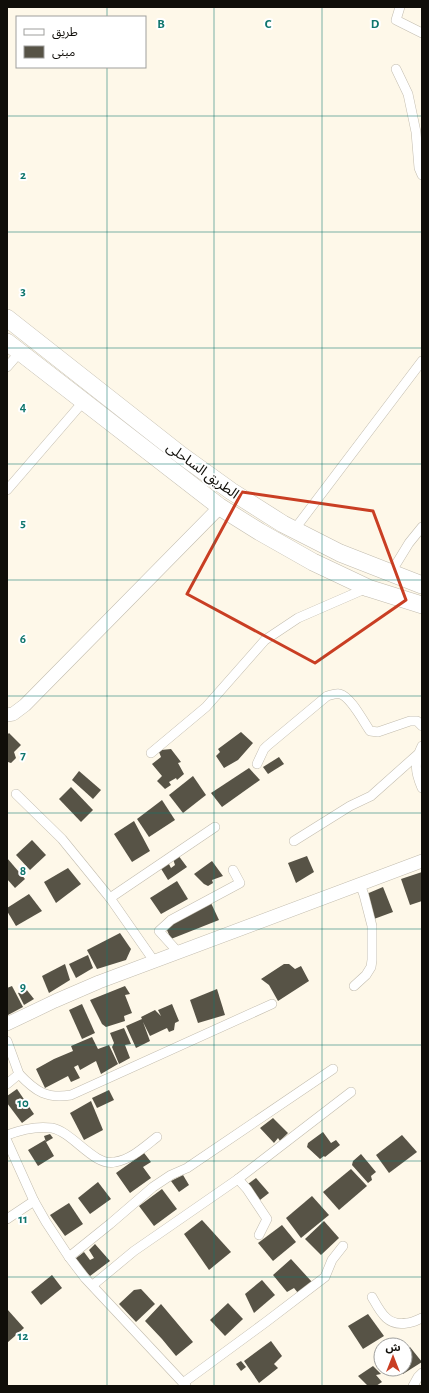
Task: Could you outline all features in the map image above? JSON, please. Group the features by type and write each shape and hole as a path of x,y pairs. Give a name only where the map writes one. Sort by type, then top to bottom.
{"highway":[{"name":"الطريق الساحلى","path":"7,318 181,454 231,491 283,524 340,553 390,574 422,585"},
{"name":"الطريق الساحلى","path":"7,342 220,507 313,562 368,588 422,605"}],"street":[{"path":"400,7 396,20 422,33"},
{"path":"396,69 408,94 416,132 419,168 422,175"},
{"path":"7,367 20,352"},
{"path":"294,530 422,361"},
{"path":"7,490 83,402"},
{"path":"7,715 13,714 25,705 220,507"},
{"path":"390,574 409,543 422,527"},
{"path":"151,753 206,707 265,640 298,618 368,588"},
{"path":"257,764 267,746 327,696 339,694 348,698 370,730 378,732 410,721 417,722 422,726"},
{"path":"294,841 350,806 371,796 417,755 422,746"},
{"path":"417,755 416,765 418,778 422,788"},
{"path":"16,794 62,839 110,898 154,961"},
{"path":"110,898 215,827"},
{"path":"7,1024 70,995 154,961 422,861"},
{"path":"178,952 159,931 171,920 240,884 233,870"},
{"path":"354,986 371,968 372,960 372,926 360,884"},
{"path":"7,1040 19,1074 31,1087 50,1096 61,1097 71,1095 272,1004"},
{"path":"69,1257 153,1187 171,1175 187,1168 333,1069"},
{"path":"7,1084 19,1074"},
{"path":"93,1285 134,1251 238,1179 350,1092"},
{"path":"7,1135 20,1130 52,1128 62,1132 97,1158 114,1163 131,1156 157,1137"},
{"path":"7,1141 34,1201 69,1257 85,1278 184,1384 325,1277 332,1260 342,1246"},
{"path":"238,1179 247,1189 267,1219 259,1235"},
{"path":"7,1219 34,1201"},
{"path":"372,1297 384,1317 388,1320 407,1324 422,1318"},
{"path":"413,1386 422,1373"}],"highlighted area":[{"path":"242,492 373,511 406,600 315,663 187,594"}],"building":[{"path":"241,732 253,743 238,760 224,768 216,756 220,752 218,749"},
{"path":"9,733 21,745 14,752 16,758 11,763 7,763 7,735"},
{"path":"171,749 181,762 178,763 184,774 177,780 176,778 169,782 171,785 165,789 157,781 162,776 152,764 161,757 159,752 161,750"},
{"path":"279,757 284,764 268,774 263,767"},
{"path":"249,768 260,780 222,807 211,793"},
{"path":"79,771 101,790 93,799 72,780"},
{"path":"193,776 206,795 183,813 169,795"},
{"path":"71,787 93,810 81,822 59,799"},
{"path":"162,800 175,820 149,837 137,819"},
{"path":"134,821 150,851 132,862 114,834"},
{"path":"32,840 46,855 30,870 16,855"},
{"path":"178,855 187,867 168,880 160,867 168,862 171,868 175,865 173,859"},
{"path":"307,856 314,872 296,883 288,863"},
{"path":"7,858 25,879 15,888 7,879"},
{"path":"212,861 223,876 212,880 213,883 208,886 194,874"},
{"path":"68,868 81,884 56,903 44,882"},
{"path":"422,872 422,901 410,905 401,879"},
{"path":"177,881 188,899 161,914 150,898"},
{"path":"383,887 393,912 374,919 364,895"},
{"path":"29,894 42,911 16,926 7,911 7,908"},
{"path":"211,903 219,920 171,939 166,928 170,924"},
{"path":"120,933 131,949 126,960 97,969 87,950"},
{"path":"88,955 93,968 76,978 69,964"},
{"path":"65,964 70,980 49,993 42,976"},
{"path":"284,964 289,964 295,969 301,966 309,981 278,1001 269,985 261,979"},
{"path":"12,986 23,1007 8,1015 7,988"},
{"path":"125,986 130,994 125,995 132,1013 124,1016 125,1021 106,1027 102,1024 90,1000"},
{"path":"26,989 34,999 24,1005 18,993"},
{"path":"217,989 225,1015 198,1023 190,1000"},
{"path":"82,1004 95,1033 82,1039 69,1010"},
{"path":"172,1004 179,1021 175,1023 174,1030 169,1032 167,1028 150,1036 143,1022 150,1041 136,1048 126,1026 142,1019 141,1017 155,1010 161,1016 158,1010"},
{"path":"124,1028 131,1044 125,1045 130,1058 119,1064 112,1047 114,1043 110,1033"},
{"path":"92,1037 98,1049 109,1045 118,1064 101,1074 96,1061 80,1070 78,1065 74,1067 80,1078 71,1082 68,1076 45,1088 36,1069 73,1051 71,1046"},
{"path":"17,1089 34,1114 22,1123 7,1103 7,1096"},
{"path":"109,1090 114,1100 97,1108 92,1098"},
{"path":"91,1101 103,1130 84,1140 70,1113"},
{"path":"273,1118 288,1133 280,1141 278,1138 274,1143 260,1128"},
{"path":"323,1132 331,1143 336,1140 340,1145 325,1157 324,1156 320,1159 307,1147 308,1143"},
{"path":"50,1134 53,1138 46,1142 44,1136"},
{"path":"402,1135 417,1152 389,1173 376,1155"},
{"path":"45,1140 54,1156 38,1166 28,1150"},
{"path":"141,1149 151,1162 143,1167 151,1178 130,1193 116,1173 137,1158"},
{"path":"361,1154 376,1172 371,1176 372,1180 368,1183 352,1165 353,1161"},
{"path":"351,1169 367,1186 339,1210 323,1192"},
{"path":"183,1175 189,1185 179,1192 171,1181"},
{"path":"256,1178 269,1193 260,1200 248,1184"},
{"path":"98,1182 111,1199 90,1214 78,1198"},
{"path":"162,1189 177,1209 154,1226 139,1206"},
{"path":"312,1196 329,1215 301,1238 286,1218"},
{"path":"69,1203 83,1224 65,1236 50,1215"},
{"path":"202,1220 231,1252 209,1270 184,1234"},
{"path":"324,1221 339,1238 321,1255 305,1239"},
{"path":"282,1225 296,1242 273,1261 258,1243"},
{"path":"95,1244 110,1261 90,1276 75,1259 84,1252 90,1260 94,1258 89,1250"},
{"path":"291,1259 312,1282 298,1293 294,1288 287,1292 273,1275"},
{"path":"52,1275 62,1288 41,1305 31,1292"},
{"path":"262,1280 275,1295 254,1313 245,1294"},
{"path":"141,1289 155,1304 136,1322 119,1304 134,1290"},
{"path":"228,1303 243,1319 225,1336 210,1320"},
{"path":"161,1304 193,1342 176,1356 145,1321"},
{"path":"7,1309 24,1328 7,1343"},
{"path":"368,1314 384,1336 373,1337 373,1343 363,1349 348,1326"},
{"path":"271,1341 282,1356 274,1364 278,1368 259,1383 244,1361"},
{"path":"413,1351 422,1362 413,1368"},
{"path":"241,1361 246,1367 241,1371 236,1364"},
{"path":"373,1366 373,1377 378,1377 382,1382 376,1386 368,1386 358,1376"}]}
